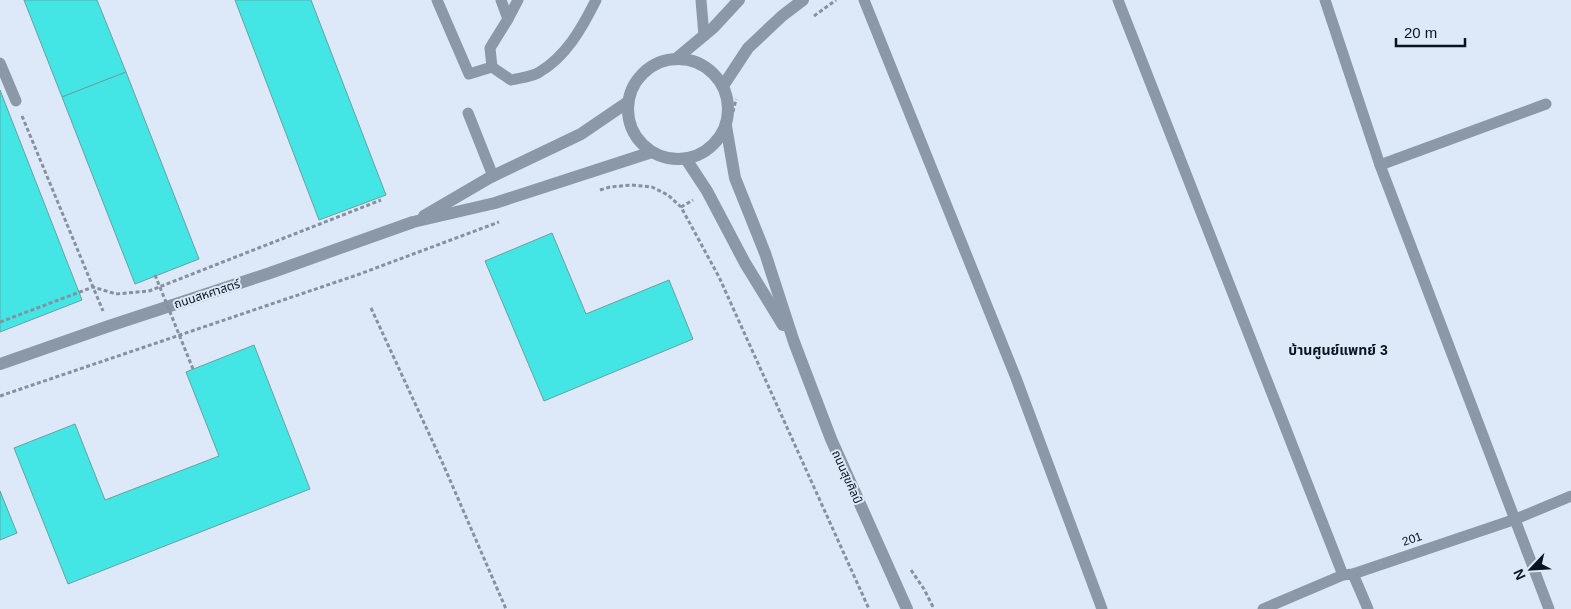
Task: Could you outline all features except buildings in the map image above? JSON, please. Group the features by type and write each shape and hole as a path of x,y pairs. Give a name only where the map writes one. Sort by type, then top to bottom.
{"street":[{"path":"677,58 714,28 739,0"},
{"path":"723,86 748,48 782,16 803,0"},
{"path":"726,126 710,148 699,155 686,159 668,158 652,152 641,143 633,131 628,117 628,102 632,88 639,76 650,66 663,60 677,58 691,60 704,65 715,74 723,86 727,98 726,126 735,178 766,253 794,342"},
{"path":"413,222 493,176 580,134 628,102"},
{"path":"413,222 495,204 652,152"},
{"path":"686,159 707,191 745,264 794,342"},
{"name":"ถนนสหศาสตร์","path":"0,364 413,222"},
{"name":"ถนนสุขศิลป์","path":"794,342 830,439 906,609"}],"lane":[{"path":"437,0 469,74 492,68 511,80 537,74 557,59 580,31 596,0"},
{"path":"501,0 508,19"},
{"path":"492,68 490,48 518,0"},
{"path":"701,0 704,36"},
{"path":"864,0 1016,378 1102,609"},
{"path":"1118,0 1348,575 1368,609"},
{"path":"1325,0 1380,165 1549,609"},
{"path":"0,63 16,101"},
{"path":"1380,165 1546,104"},
{"path":"468,114 493,176"},
{"name":"201","path":"1266,608 1348,575 1516,519 1571,496"}],"path":[{"path":"810,19 836,0"},
{"path":"733,114 736,97"},
{"path":"16,101 109,326"},
{"path":"593,192 610,187 631,185 652,187 668,195 681,207 719,277 869,609"},
{"path":"0,322 93,287 116,294 149,290 381,200"},
{"path":"0,396 356,274 505,220"},
{"path":"155,275 193,369"},
{"path":"371,308 443,464 506,609"},
{"path":"908,566 924,589 934,609"}],"district":[{"name":"บ้านศูนย์แพทย์ 3","path":"1338,350"}]}
